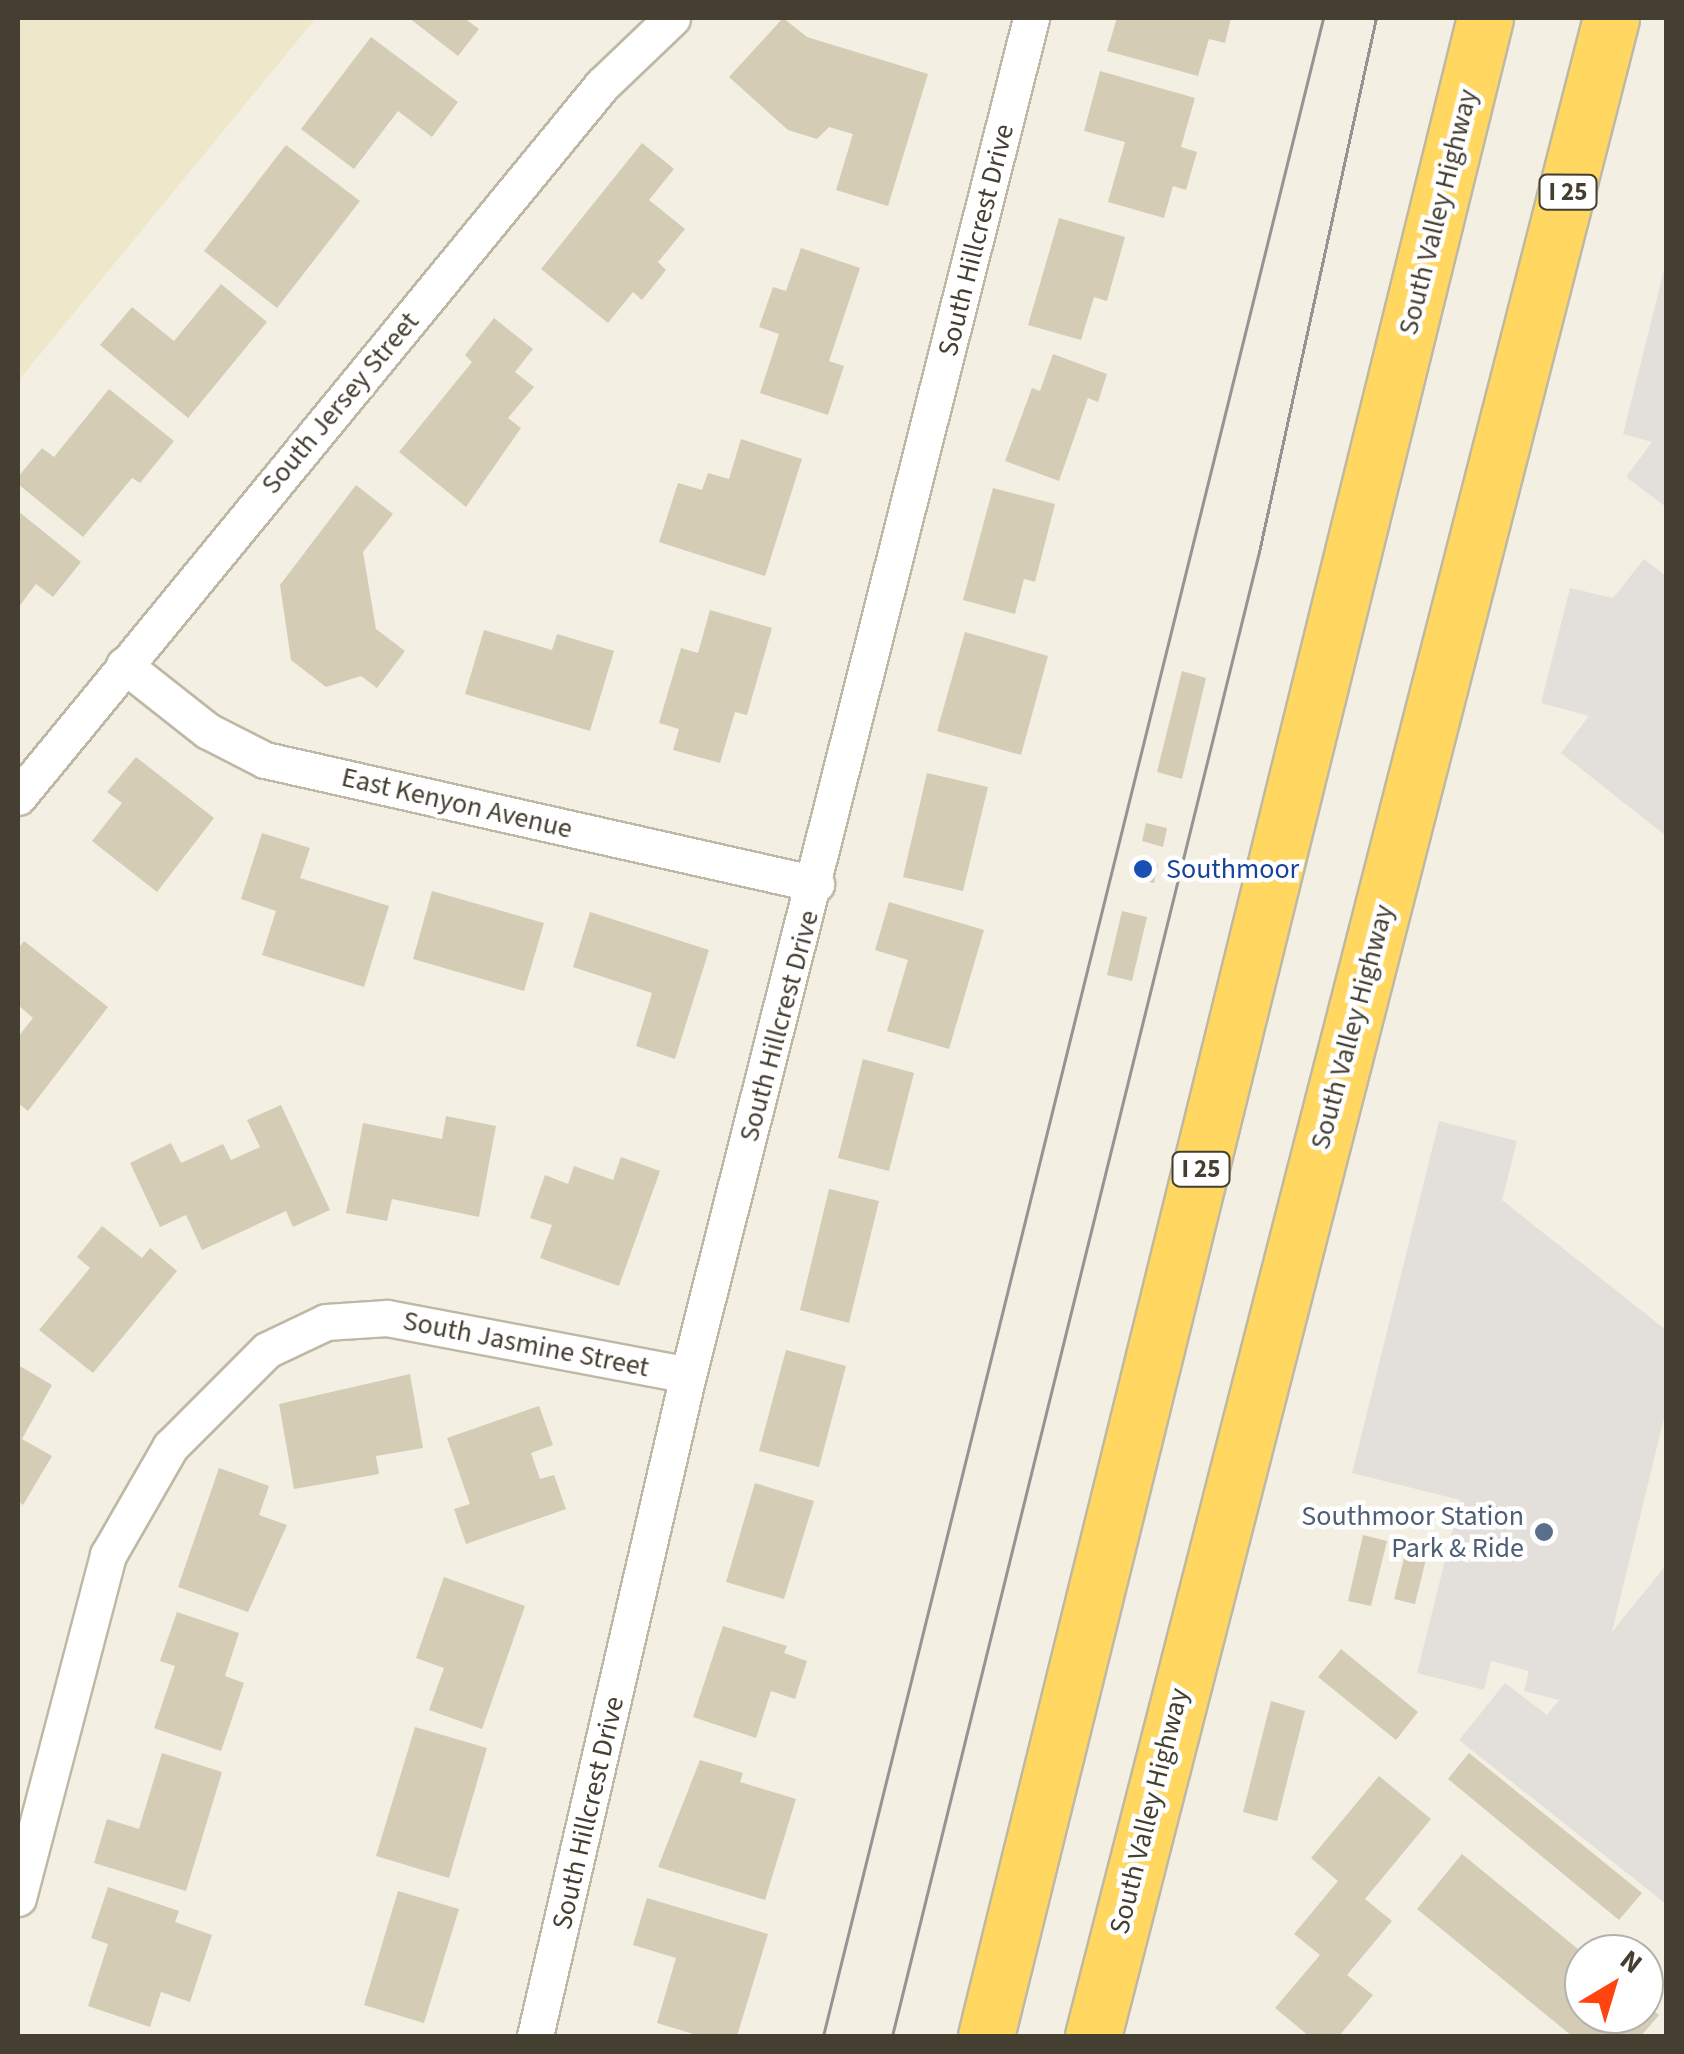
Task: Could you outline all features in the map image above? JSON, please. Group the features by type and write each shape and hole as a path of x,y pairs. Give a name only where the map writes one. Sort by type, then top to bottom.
{"highway":[{"path":"1416,302 1456,18"},
{"name":"South Valley Highway","path":"986,2036 1485,18"},
{"name":"South Valley Highway","path":"1093,2036 1216,1541 1525,367 1611,18"},
{"path":"1525,367 1644,18"}],"street":[{"name":"South Jersey Street","path":"18,797 602,85 672,18"},
{"name":"South Hillcrest Drive","path":"534,2036 688,1374 816,884 1031,18"},
{"name":"East Kenyon Avenue","path":"124,665 208,732 265,760 816,884"},
{"name":"South Jasmine Street","path":"18,1898 108,1554 170,1447 267,1350 326,1322 388,1318 688,1374"}],"shaded area":[{"path":"18,18 316,18 18,381"},
{"path":"1666,262 1666,507 1626,477 1652,442 1623,434"},
{"path":"1644,559 1666,576 1666,836 1561,753 1589,716 1541,703 1570,588 1613,598"},
{"name":"Southmoor Station Park & Ride","path":"1439,1121 1517,1141 1502,1200 1666,1330 1666,1410 1612,1632 1666,1565 1666,1904 1459,1740 1505,1683 1547,1715 1559,1700 1524,1691 1529,1671 1491,1661 1484,1690 1417,1673 1460,1500 1352,1473"}],"building":[{"path":"409,18 464,18 479,29 458,56"},
{"path":"783,18 807,37 928,74 888,206 836,190 853,134 829,127 817,139 788,130 729,77"},
{"path":"1117,18 1231,18 1225,43 1209,39 1198,76 1107,51"},
{"path":"371,37 458,102 432,137 398,111 354,169 301,129"},
{"path":"1100,71 1195,98 1181,147 1197,152 1186,190 1173,186 1164,218 1108,202 1125,142 1084,131"},
{"path":"642,143 674,169 649,200 685,229 658,262 666,270 642,300 633,292 608,323 541,269"},
{"path":"286,145 360,201 277,308 204,251"},
{"path":"1059,218 1125,237 1107,301 1094,297 1081,340 1028,325"},
{"path":"801,248 860,268 829,361 844,366 828,415 760,393 779,334 759,327 773,287 786,291"},
{"path":"221,284 267,322 188,418 100,345 132,307 174,341"},
{"path":"494,318 533,349 515,372 534,387 508,418 521,428 466,507 399,452 472,362 465,355"},
{"path":"1053,354 1107,374 1098,402 1088,398 1059,481 1005,461 1032,388 1040,391"},
{"path":"109,389 174,441 140,483 132,478 83,537 18,484 18,477 42,448 54,457"},
{"path":"741,439 802,459 765,576 659,542 678,483 702,490 708,473 729,479"},
{"path":"356,485 393,514 363,552 376,629 405,651 377,688 361,676 326,687 291,660 280,585"},
{"path":"993,488 1055,504 1035,582 1024,579 1015,614 963,600"},
{"path":"18,511 81,562 53,597 36,584 18,608"},
{"path":"710,610 772,628 747,715 735,712 720,763 673,750 679,729 659,723 681,648 698,653"},
{"path":"484,630 552,650 557,634 614,651 590,731 465,694"},
{"path":"965,632 1048,656 1021,755 937,731"},
{"path":"1182,671 1206,678 1182,779 1157,772"},
{"path":"136,757 214,818 157,892 92,841 122,803 107,792"},
{"path":"927,773 988,787 963,891 903,877"},
{"path":"1146,823 1167,828 1163,847 1142,841"},
{"path":"262,833 310,848 300,878 389,906 364,987 262,955 276,911 241,899"},
{"path":"1137,860 1158,865 1154,883 1133,878"},
{"path":"432,891 544,923 524,991 413,959"},
{"path":"889,902 984,930 949,1049 887,1031 908,960 875,950"},
{"path":"1122,911 1147,917 1132,981 1107,975"},
{"path":"590,912 709,950 675,1059 636,1046 652,993 573,967"},
{"path":"24,941 108,1007 28,1111 18,1103 18,1037 33,1018 18,1005 18,949"},
{"path":"863,1059 914,1073 889,1171 838,1158"},
{"path":"281,1105 330,1210 293,1227 286,1211 202,1250 186,1215 160,1227 130,1163 171,1143 181,1163 223,1144 231,1160 260,1147 247,1120"},
{"path":"446,1116 496,1126 479,1217 392,1199 387,1221 346,1213 363,1123 442,1139"},
{"path":"621,1157 660,1171 619,1286 540,1258 552,1225 530,1218 545,1175 568,1184 574,1166 613,1180"},
{"path":"829,1189 879,1201 849,1323 800,1310"},
{"path":"102,1226 142,1258 150,1248 177,1271 93,1373 39,1330 90,1268 77,1257"},
{"path":"786,1350 846,1366 819,1467 759,1451"},
{"path":"18,1365 52,1385 22,1439 52,1456 23,1505 18,1501"},
{"path":"410,1374 423,1448 376,1456 379,1474 294,1489 279,1404"},
{"path":"539,1406 553,1445 531,1453 540,1479 554,1475 566,1509 466,1544 454,1509 470,1504 447,1438"},
{"path":"219,1468 269,1486 259,1515 287,1525 248,1612 178,1587"},
{"path":"755,1483 814,1501 784,1599 726,1582"},
{"path":"1363,1535 1387,1541 1371,1606 1348,1601"},
{"path":"1407,1546 1428,1551 1415,1604 1394,1599"},
{"path":"444,1577 525,1606 482,1729 429,1710 444,1668 416,1658"},
{"path":"177,1612 239,1633 225,1676 244,1683 221,1751 154,1728 175,1666 160,1661"},
{"path":"723,1626 787,1646 784,1653 807,1661 795,1699 771,1691 756,1738 693,1717"},
{"path":"1341,1649 1418,1712 1396,1740 1318,1677"},
{"path":"1271,1701 1305,1711 1277,1821 1243,1812"},
{"path":"415,1727 487,1748 449,1878 376,1856"},
{"path":"162,1753 222,1772 186,1891 94,1863 107,1819 139,1829"},
{"path":"1469,1753 1642,1893 1619,1920 1448,1779"},
{"path":"700,1760 743,1773 740,1782 796,1799 765,1900 658,1867"},
{"path":"1379,1776 1431,1819 1365,1899 1392,1921 1347,1975 1373,1995 1339,2036 1309,2036 1275,2008 1320,1955 1294,1934 1338,1881 1311,1858"},
{"path":"1462,1854 1564,1938 1564,2029 1417,1909"},
{"path":"108,1887 179,1911 175,1922 212,1935 190,2002 161,1992 150,2027 88,2006 108,1944 91,1938"},
{"path":"398,1891 459,1909 424,2023 364,2005"},
{"path":"647,1898 768,1934 737,2036 700,2036 657,2023 676,1958 633,1945"},
{"path":"1570,2034 1643,2034 1641,2036"}],"tram line":[{"path":"823,2036 1323,18"},
{"path":"892,2036 1259,552 1376,18"}],"place":[{"name":"Southmoor","path":"1143,869"},
{"name":"Southmoor Station Park & Ride","path":"1544,1532"}]}
